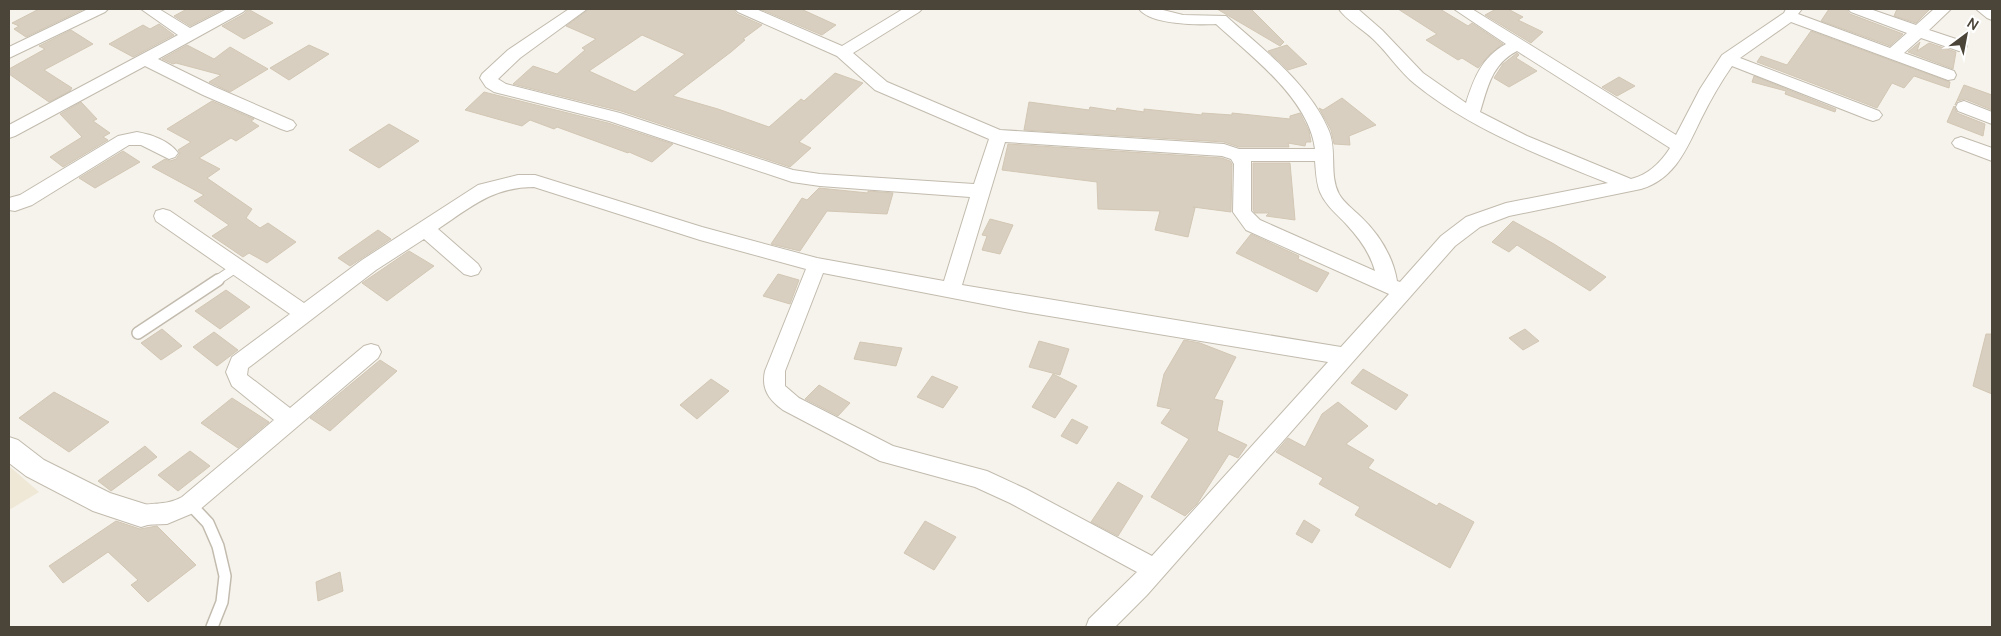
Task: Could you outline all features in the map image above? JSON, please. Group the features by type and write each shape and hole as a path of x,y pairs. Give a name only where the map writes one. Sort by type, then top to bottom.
{"street":[{"path":"9,53 100,9"},
{"path":"149,9 189,35"},
{"path":"9,132 238,9"},
{"path":"580,9 536,38 492,72 488,78 500,88 660,131 792,176 820,180 981,191"},
{"path":"743,9 843,52 881,86 998,136 1224,150 1237,155 1324,155"},
{"path":"843,52 914,9"},
{"path":"1147,9 1182,20 1198,21 1222,14 1270,66 1312,114 1321,134 1327,183 1332,198 1362,229 1382,261 1395,289"},
{"path":"1347,9 1365,22 1421,81 1471,113 1548,152 1629,185"},
{"path":"1462,9 1680,146"},
{"path":"1856,9 1959,46"},
{"path":"1892,54 1943,9"},
{"path":"1984,9 1992,16"},
{"path":"1098,627 1154,569 1344,356 1395,289 1448,241 1473,222 1506,210 1629,185 1654,178 1664,170 1680,146 1692,119 1728,59 1792,12 1948,75"},
{"path":"1471,113 1481,79 1489,63 1501,52 1518,44"},
{"path":"145,59 208,91 287,125"},
{"path":"1728,59 1873,115"},
{"path":"1964,107 1992,118"},
{"path":"951,289 998,136"},
{"path":"9,204 26,200 124,140 141,137 169,153"},
{"path":"1961,143 1992,155"},
{"path":"1237,155 1243,163 1242,212 1253,225 1395,289"},
{"path":"291,420 239,380 236,372 239,363 369,265 426,230 484,190 518,180 535,181 700,233 817,266 1025,304 1344,356"},
{"path":"163,216 304,313"},
{"path":"426,230 471,269"},
{"path":"817,266 775,371 772,383 778,394 791,404 888,454 979,478 1154,569"},
{"path":"9,448 35,468 103,503 141,515 158,516 175,513 190,504 371,352"}],"lane":[{"path":"138,333 237,266"},
{"path":"190,504 208,523 218,546 225,576 222,602 212,627"}],"shaded area":[{"path":"9,466 39,492 9,510"}],"building":[{"path":"39,9 84,9 26,37 14,29 19,26 12,23"},
{"path":"187,9 223,9 190,26 174,16"},
{"path":"248,9 273,23 244,39 222,26 244,14"},
{"path":"589,9 733,9 737,14 762,25 743,39 745,40 731,52 673,96 769,127 801,99 804,101 835,73 863,83 799,142 811,148 790,167 621,111 513,84 533,66 557,74 585,50 582,48 596,39 566,26","holes":["642,35 685,54 635,92 589,71"]},
{"path":"760,9 801,9 836,25 822,35"},
{"path":"1217,9 1251,9 1284,42 1280,46"},
{"path":"1398,9 1440,9 1468,26 1472,23 1503,44 1490,54 1478,68 1462,58 1458,60 1426,40 1437,34"},
{"path":"1496,9 1508,9 1523,17 1518,20 1543,32 1531,43 1485,15"},
{"path":"1829,9 1846,9 1850,14 1903,34 1890,46 1821,21"},
{"path":"1897,9 1930,9 1916,23 1894,16"},
{"path":"159,24 174,35 133,57 109,44 143,25 150,29"},
{"path":"71,30 93,44 44,70 72,88 70,91 49,102 9,74 9,69 45,49 39,46"},
{"path":"1811,31 1950,82 1949,88 1914,76 1904,88 1892,83 1877,108 1757,62 1761,56 1787,65"},
{"path":"1920,42 1917,51 1929,43 1956,52 1953,69 1908,52"},
{"path":"187,45 214,59 230,47 268,69 230,92 209,82 221,75 176,63 173,64 162,59"},
{"path":"309,45 329,54 289,80 270,68"},
{"path":"1287,45 1307,64 1288,70 1268,51"},
{"path":"1517,53 1519,55 1516,58 1537,71 1509,87 1494,78 1503,64"},
{"path":"1754,76 1836,109 1835,112 1785,94 1786,91 1752,82"},
{"path":"1619,77 1635,86 1617,96 1602,87"},
{"path":"1964,85 1992,95 1992,110 1965,99 1957,101 1955,105"},
{"path":"484,92 608,123 673,144 652,162 557,127 554,129 530,120 522,126 465,110"},
{"path":"1342,98 1376,125 1349,136 1350,145 1334,144 1331,130 1319,108 1323,110"},
{"path":"212,101 254,119 251,121 259,126 236,141 231,138 199,158 220,169 207,178 252,209 246,218 260,228 268,223 296,242 267,263 249,253 243,257 212,236 229,225 194,201 204,195 152,167 165,159 170,161 176,159 180,153 178,150 191,142 167,129"},
{"path":"81,102 97,119 93,121 110,133 103,137 108,140 63,167 50,157 82,137 60,114"},
{"path":"1029,102 1089,110 1090,107 1116,111 1117,108 1144,112 1144,109 1202,115 1202,113 1232,115 1232,113 1290,119 1290,116 1300,113 1309,131 1311,142 1306,142 1305,146 1288,143 1289,147 1239,147 1224,142 1024,130"},
{"path":"1954,106 1957,113 1985,124 1983,136 1947,122"},
{"path":"389,124 419,141 379,168 349,150"},
{"path":"1008,144 1222,158 1230,161 1232,164 1231,212 1193,207 1195,208 1188,237 1155,230 1160,211 1098,209 1097,182 1002,170"},
{"path":"123,151 140,162 95,188 79,178"},
{"path":"1253,163 1290,163 1295,220 1266,216 1269,213 1255,213 1253,210"},
{"path":"819,188 868,193 868,191 893,193 887,214 827,211 800,251 771,244 802,198 807,200"},
{"path":"990,219 1013,225 1000,254 982,250 987,236 982,235"},
{"path":"1513,221 1606,277 1590,291 1517,245 1509,252 1492,242"},
{"path":"378,230 391,239 350,266 338,258"},
{"path":"1251,234 1299,256 1298,259 1329,273 1317,292 1236,253"},
{"path":"409,251 434,266 387,301 362,283"},
{"path":"778,274 799,280 790,304 763,296"},
{"path":"226,290 250,307 220,329 195,311"},
{"path":"162,329 182,346 161,360 141,343"},
{"path":"1525,329 1539,341 1523,350 1509,338"},
{"path":"214,332 238,350 217,366 193,347"},
{"path":"1986,334 1992,334 1992,394 1973,386"},
{"path":"1184,340 1200,343 1236,357 1214,399 1223,401 1217,431 1247,445 1238,458 1229,454 1197,504 1185,516 1151,497 1189,439 1161,423 1171,409 1157,406 1164,374"},
{"path":"1039,341 1069,349 1060,375 1029,367"},
{"path":"860,342 902,348 896,366 854,359"},
{"path":"380,360 397,371 330,431 310,418"},
{"path":"1363,369 1408,395 1396,410 1351,383"},
{"path":"1053,374 1077,386 1055,418 1032,407"},
{"path":"932,376 958,387 943,408 917,397"},
{"path":"711,379 729,391 697,419 680,405"},
{"path":"819,385 850,403 838,416 805,399"},
{"path":"54,392 109,422 69,452 19,418"},
{"path":"232,398 269,422 238,448 201,423"},
{"path":"1338,402 1368,426 1346,444 1374,460 1368,468 1437,506 1439,503 1474,522 1450,568 1355,515 1360,507 1319,484 1323,478 1276,452 1288,438 1305,447 1322,414"},
{"path":"1072,419 1088,427 1077,444 1061,436"},
{"path":"145,446 157,457 111,491 98,481"},
{"path":"190,451 210,466 178,491 158,475"},
{"path":"1118,482 1143,496 1118,536 1091,522"},
{"path":"1304,520 1320,530 1312,543 1296,534"},
{"path":"116,521 140,529 157,526 196,565 148,602 131,585 138,580 108,552 63,583 49,566"},
{"path":"925,521 956,537 934,570 904,553"},
{"path":"340,572 343,591 318,601 316,582"}]}
